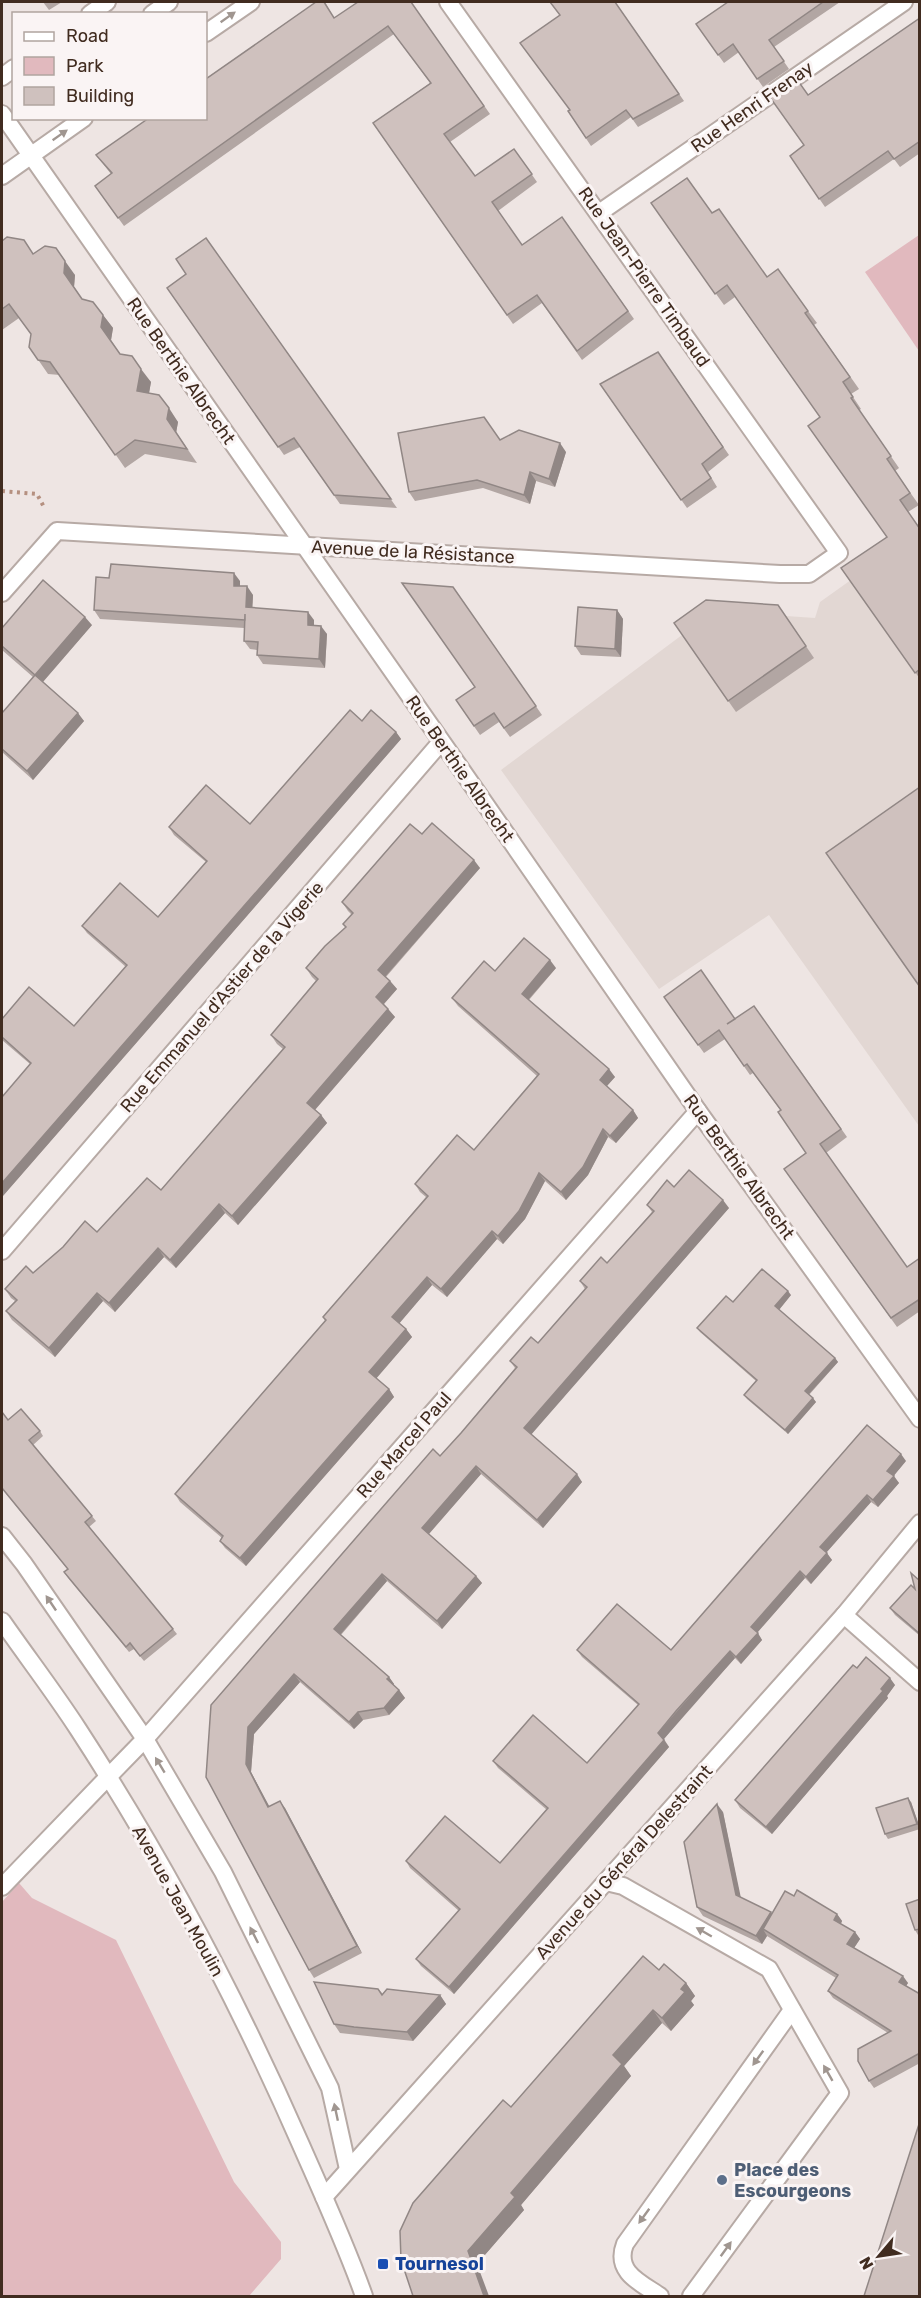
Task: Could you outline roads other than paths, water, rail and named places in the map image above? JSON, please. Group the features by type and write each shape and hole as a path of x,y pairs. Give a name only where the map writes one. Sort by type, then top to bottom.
{"street":[{"path":"93,12 107,2"},
{"path":"155,12 169,2"},
{"path":"207,32 251,2"},
{"name":"Rue Jean-Pierre Timbaud","path":"448,2 839,553"},
{"name":"Rue Henri Frenay","path":"599,213 904,2"},
{"name":"Rue Berthie Albrecht","path":"5,115 30,156 698,1111 920,1419"},
{"path":"2,176 81,120"},
{"name":"Avenue de la Résistance","path":"2,593 57,531 780,574 809,574 839,553"},
{"name":"Rue Emmanuel d'Astier de la Vigerie","path":"2,1251 441,742"},
{"name":"Rue Marcel Paul","path":"2,1887 144,1739 698,1111"},
{"name":"Avenue du Général Delestraint","path":"324,2197 844,1615 920,1523"},
{"path":"2,1536 24,1564 144,1739 223,1872 330,2088 348,2169"},
{"path":"844,1615 920,1682"},
{"name":"Avenue Jean Moulin","path":"2,1621 77,1728 166,1875 274,2083 364,2296"},
{"path":"606,1882 623,1886 769,1969 840,2093 691,2296"},
{"path":"660,2296 630,2275 623,2265 621,2254 625,2244 792,2010"}],"place":[{"name":"Place des Escourgeons","path":"722,2180"},
{"name":"Tournesol","path":"383,2264"}]}
